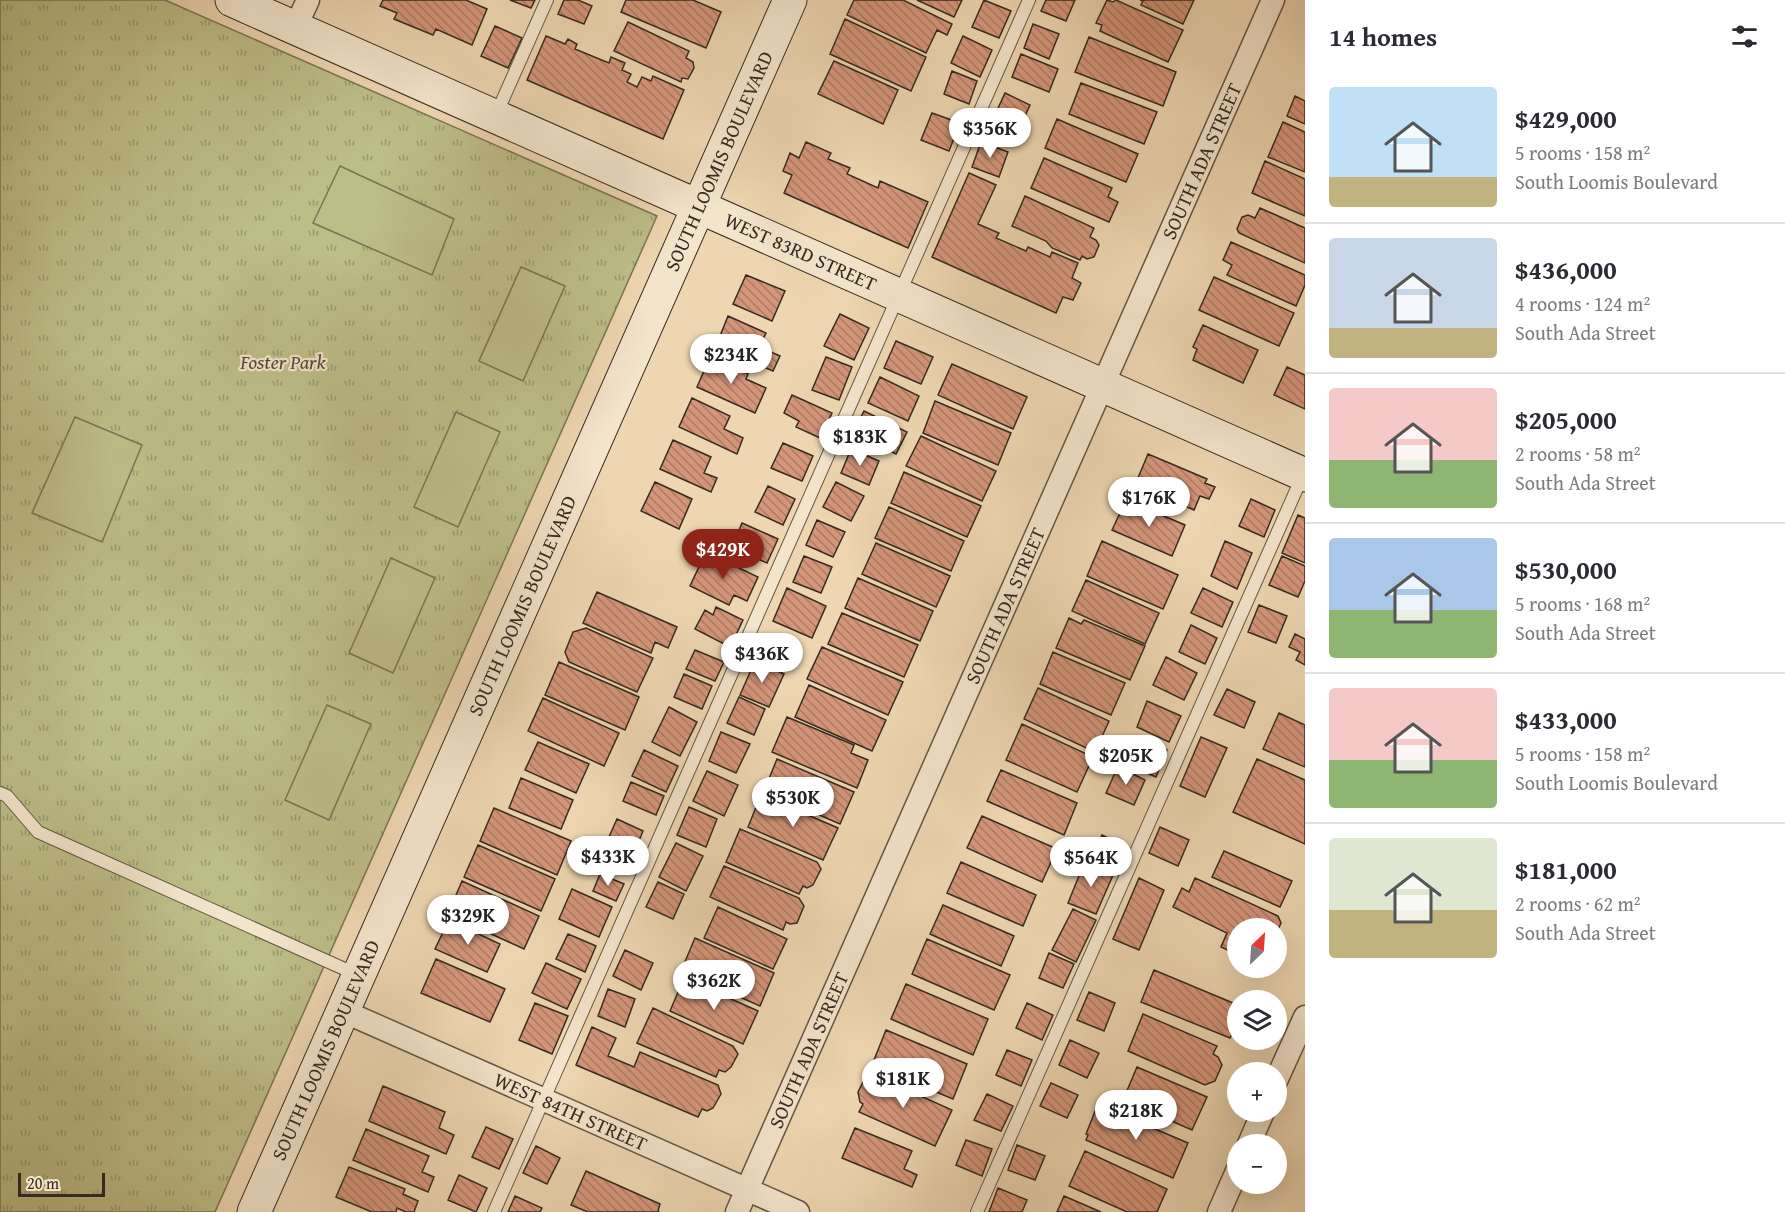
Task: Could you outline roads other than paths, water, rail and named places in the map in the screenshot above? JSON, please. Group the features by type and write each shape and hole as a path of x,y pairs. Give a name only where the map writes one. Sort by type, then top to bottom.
{"street":[{"name":"WEST 83RD STREET","path":"232,0 301,14 495,117 1304,473"},
{"name":"SOUTH LOOMIS BOULEVARD","path":"254,1212 790,0"},
{"name":"SOUTH ADA STREET","path":"737,1212 1273,0"},
{"name":"WEST 84TH STREET","path":"343,1011 798,1212"},
{"path":"1285,1062 1305,1017"},
{"path":"1219,1212 1227,1194"}],"lane":[{"path":"495,117 548,0"},
{"path":"494,1212 1029,0"},
{"path":"977,1212 1304,473"},
{"path":"0,794 6,796 38,832 359,975"}],"park label":[{"name":"Foster Park","path":"283,362"}]}
